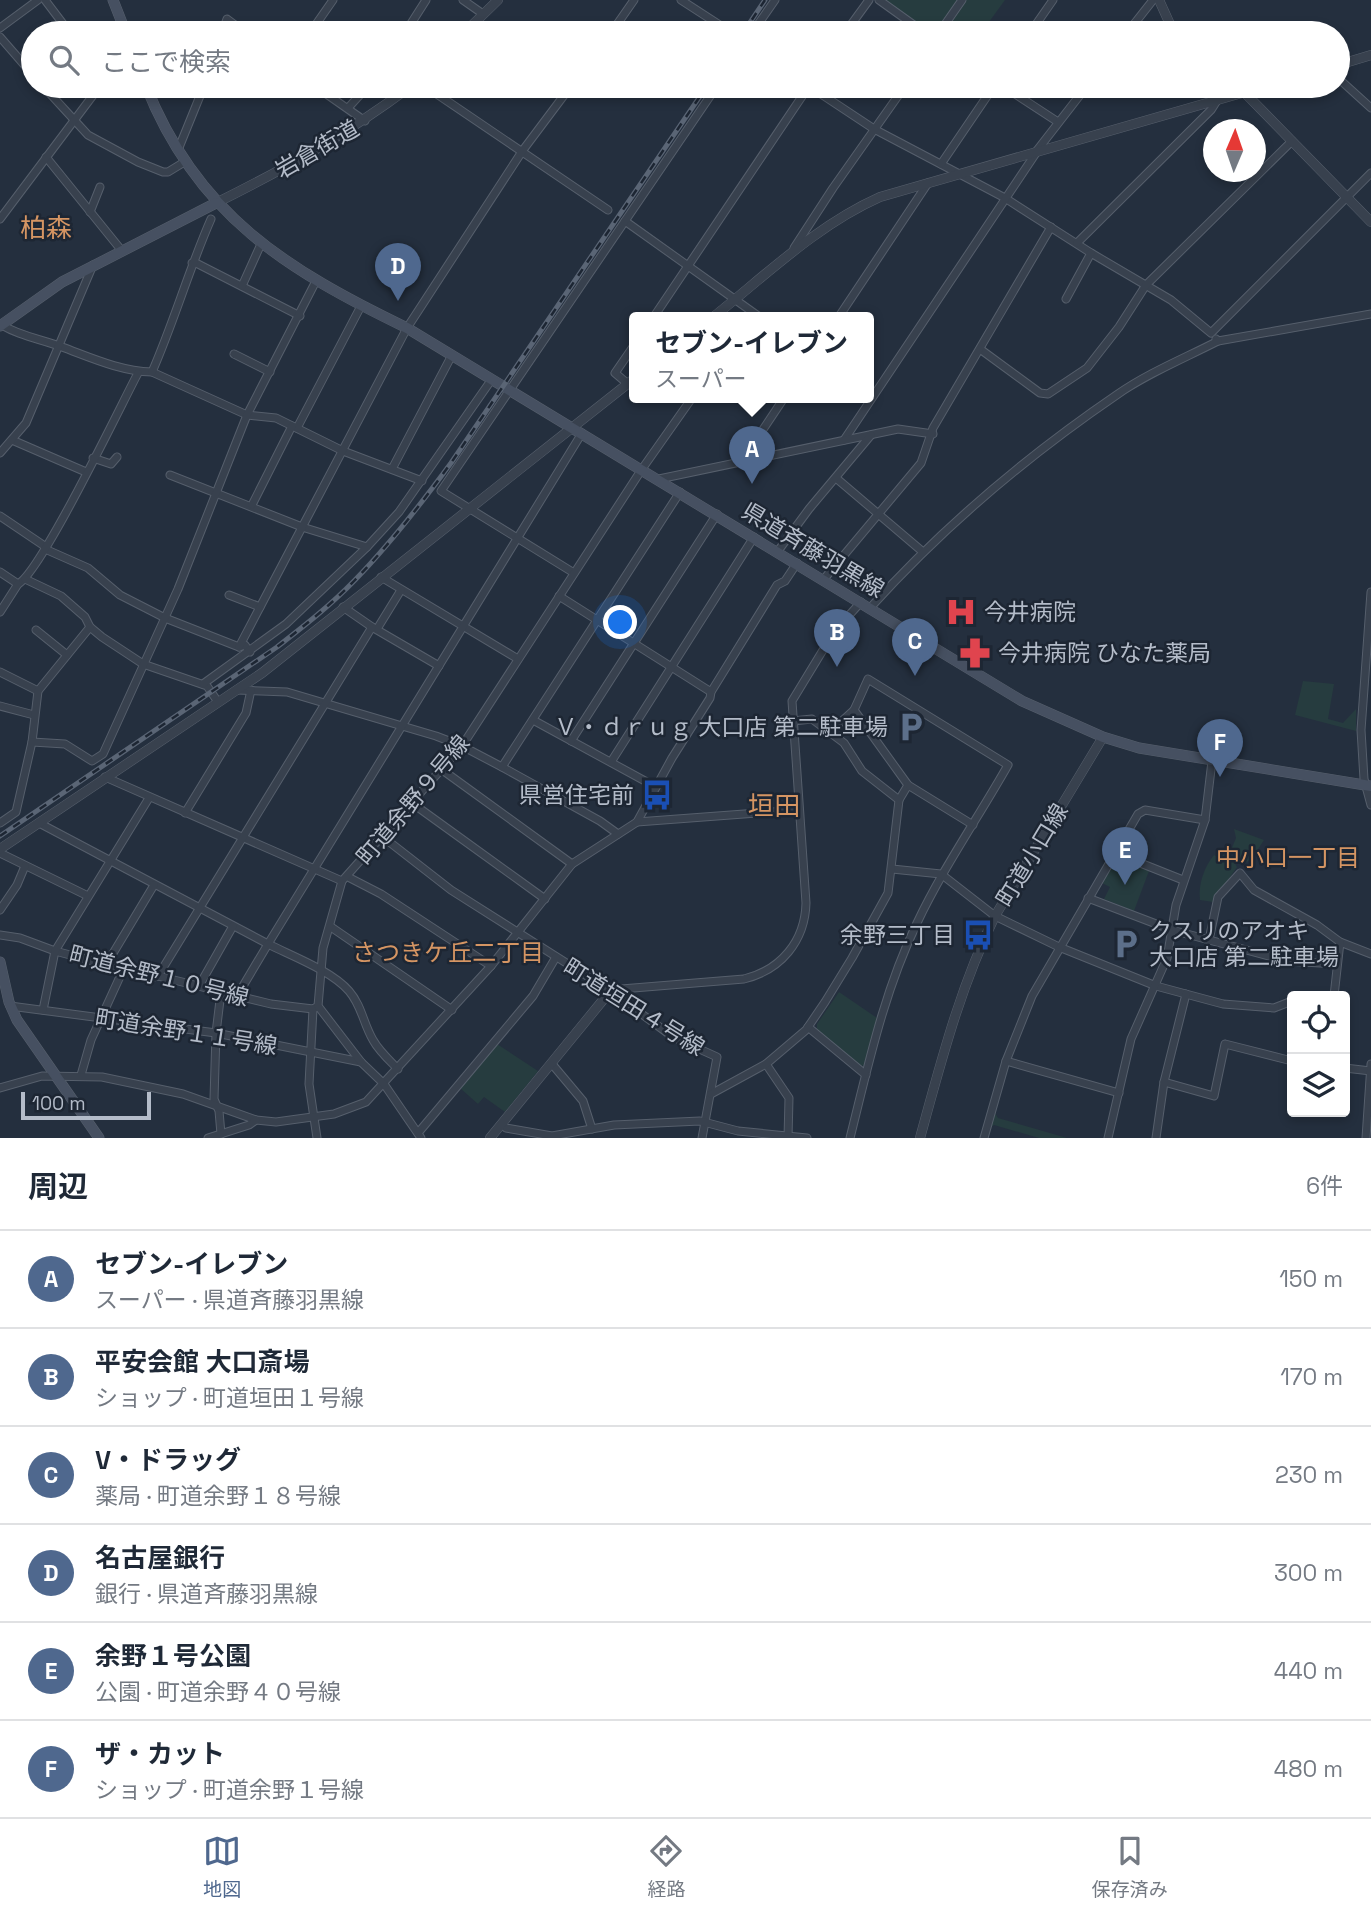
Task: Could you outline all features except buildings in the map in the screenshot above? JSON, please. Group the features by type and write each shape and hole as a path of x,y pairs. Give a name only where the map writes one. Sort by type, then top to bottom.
{"main road":[{"path":"113,0 121,21"},
{"name":"県道斉藤羽黒線","path":"151,98 178,149 216,203 261,244 316,281 407,328 659,479 1022,701 1103,737 1159,753 1369,786"},
{"path":"0,325 62,282 216,203"},
{"path":"0,962 10,1006 20,1026 99,1138"}],"street":[{"path":"0,28 38,0"},
{"path":"45,0 61,21"},
{"path":"318,21 333,0"},
{"path":"413,21 426,0"},
{"path":"463,0 483,14"},
{"path":"476,21 498,0"},
{"path":"619,21 634,0"},
{"path":"681,0 713,21"},
{"path":"760,21 775,0"},
{"path":"854,21 869,0"},
{"path":"878,0 908,21"},
{"path":"947,21 962,0"},
{"path":"1038,21 1053,0"},
{"path":"1136,21 1153,0"},
{"path":"1158,0 1168,21"},
{"path":"0,37 21,61"},
{"path":"1350,61 1371,55"},
{"path":"1350,89 1371,108"},
{"path":"54,98 88,135 138,162 168,172 186,161"},
{"path":"0,219 91,98"},
{"path":"178,149 199,98"},
{"path":"333,98 365,121"},
{"path":"348,108 358,98"},
{"name":"岩倉街道","path":"216,203 292,165 365,121 395,98"},
{"path":"443,98 523,150 608,211"},
{"path":"239,647 407,328 523,150 563,98"},
{"path":"574,573 441,491 709,98"},
{"path":"657,312 801,98"},
{"path":"827,98 874,129 1005,198 1146,285 1191,315 1218,341"},
{"path":"792,252 832,188 896,98"},
{"path":"941,164 986,98"},
{"path":"1021,98 1058,122"},
{"path":"874,393 1035,153 1077,98"},
{"path":"719,312 792,252 861,205 880,197 1222,98"},
{"path":"1250,98 1371,222"},
{"path":"1077,243 1211,110 1218,99"},
{"path":"980,349 1040,393 1048,394 1087,368 1119,327 1146,285 1292,141"},
{"path":"46,157 122,251"},
{"path":"1211,333 1371,173"},
{"path":"842,312 928,183"},
{"path":"90,212 100,187"},
{"path":"152,372 166,341 191,263 211,219"},
{"path":"625,221 735,299 747,312"},
{"path":"824,579 922,463 933,428 1051,227"},
{"path":"242,286 261,244"},
{"path":"1066,299 1091,253"},
{"path":"191,263 195,262 300,316"},
{"path":"0,453 26,423 93,265"},
{"path":"32,742 65,744 92,761 103,754 165,618 247,415 316,281"},
{"path":"252,505 361,306"},
{"path":"490,1138 609,990 756,976 778,965 798,938 806,913 792,704 795,694 834,632 988,491 1119,393 1218,341 1371,314"},
{"path":"0,325 96,361 138,373 152,372 247,415 276,418 343,452 422,481"},
{"path":"629,353 615,373 629,380"},
{"path":"234,354 270,372"},
{"path":"392,470 452,355"},
{"path":"0,612 45,548 138,373"},
{"path":"203,684 250,652 303,610 367,547 400,512 492,379"},
{"path":"88,896 0,851 288,653 468,509 577,430 629,383"},
{"name":"町道余野９号線","path":"317,1138 309,1084 310,1052 323,948 345,879 462,746 642,469 688,403"},
{"path":"741,462 781,403"},
{"path":"844,440 867,403"},
{"path":"659,479 898,429 933,434"},
{"path":"237,996 517,538 577,430"},
{"path":"778,551 871,435"},
{"path":"12,440 86,472"},
{"path":"93,458 111,464 117,457"},
{"path":"170,475 252,505 302,527 367,547"},
{"path":"836,478 923,552"},
{"path":"502,767 680,492"},
{"path":"571,741 717,514"},
{"path":"0,516 45,548 88,568 120,594 165,618 239,647 245,645 250,652"},
{"path":"611,762 754,537"},
{"path":"637,822 671,758 777,585 785,581 797,563"},
{"path":"0,572 18,584"},
{"path":"380,577 518,659"},
{"path":"25,579 61,597 85,617 90,627 143,664 207,685 218,702"},
{"path":"158,976 325,704 401,590"},
{"path":"1371,592 1361,715 1364,779 1369,786 1371,805"},
{"path":"229,595 260,607"},
{"path":"559,596 711,692"},
{"path":"343,607 439,666"},
{"path":"0,823 16,812 32,742 38,691 90,627"},
{"path":"36,630 67,655"},
{"path":"0,672 38,691"},
{"path":"830,732 854,710 868,679 1008,765 941,874 900,962 882,1013 850,1138"},
{"path":"236,690 287,692 436,736 502,767 600,821 618,834"},
{"path":"185,813 246,713 251,690"},
{"path":"0,706 34,715"},
{"path":"854,710 908,785 973,825"},
{"path":"793,721 812,719 830,732 844,743 871,780 899,800"},
{"path":"533,720 656,787"},
{"name":"町道小口線","path":"920,1138 970,969 995,916 1103,737"},
{"path":"1108,1138 1131,1039 1167,958 1184,880 1205,820 1212,761"},
{"path":"441,769 572,864"},
{"path":"105,778 314,870 381,894 491,966"},
{"path":"711,1094 766,1064 808,1027 852,958 888,893 899,800 908,785"},
{"path":"43,1010 55,951 149,798"},
{"path":"412,803 545,899"},
{"path":"0,1088 42,1076 81,1075 183,1094 256,1120 276,1122 314,1118 352,1109 366,1102 452,1010 519,933 572,864 637,822 799,810"},
{"path":"984,1138 1006,1061 1032,996 1138,814 1145,810 1205,820"},
{"path":"39,823 319,971 348,990 363,1011 363,1019 374,1043 398,1069"},
{"name":"町道垣田４号線","path":"383,837 451,890 609,990 673,1037 717,1058 702,1138"},
{"path":"1115,853 1184,880"},
{"path":"0,910 17,885 25,866"},
{"path":"892,869 941,874 995,916 1059,947 1156,986 1223,1004 1274,1008 1287,1003"},
{"path":"1209,940 1218,897 1240,873 1254,890 1294,911 1340,942 1371,954"},
{"path":"106,965 154,885"},
{"path":"1088,898 1172,930 1287,961 1338,964"},
{"path":"199,986 233,926"},
{"path":"331,927 452,1010"},
{"name":"町道余野１０号線","path":"0,935 19,938 55,951 153,977 271,1004 316,1008"},
{"path":"1335,991 1340,942"},
{"path":"316,1008 361,1062 384,1084 419,1136 533,996 556,957"},
{"path":"81,1075 90,1040 124,970"},
{"path":"221,992 216,1033 216,1105 221,1134"},
{"path":"1156,1138 1164,1083 1186,994"},
{"name":"町道余野１１号線","path":"10,1006 216,1033 361,1062"},
{"path":"808,1027 866,1074"},
{"path":"1164,1083 1214,1096 1224,1044 1287,1060"},
{"path":"1006,1061 1119,1093"},
{"path":"551,1064 583,1101 592,1129"},
{"path":"766,1064 789,1098 788,1137"},
{"path":"1366,1138 1371,1064"},
{"path":"1350,1069 1371,1071"},
{"path":"209,1138 249,1125 256,1120"},
{"path":"502,1124 506,1128 552,1136 663,1121 705,1123 738,1131 807,1138"}],"green space":[{"path":"882,0 1005,0 990,21 913,21"},
{"path":"1303,681 1334,684 1328,719 1343,723 1356,709 1356,731 1295,715"},
{"path":"1234,829 1264,840 1251,860 1240,865 1231,850 1236,838"},
{"path":"1227,850 1237,867 1213,902 1200,900 1202,876 1207,865 1214,855 1220,858"},
{"path":"1115,861 1149,871 1134,911 1104,899 1110,887 1102,883"},
{"path":"839,992 877,1018 865,1065 861,1066 817,1029 817,1024"},
{"path":"497,1044 538,1071 505,1112 484,1097 478,1104 460,1088"},
{"path":"995,1113 998,1118 1067,1138 1039,1138 994,1125 991,1127"}],"railway":[{"path":"751,21 765,0"},
{"path":"0,836 277,647 327,607 368,566 451,463 699,98"}],"place":[{"name":"名古屋銀行","path":"398,301"},
{"name":"セブン-イレブン","path":"752,484"},
{"name":"今井病院","path":"961,612"},
{"name":"今井病院 ひなた薬局","path":"975,653"},
{"name":"平安会館 大口斎場","path":"837,667"},
{"name":"V・ドラッグ","path":"915,676"},
{"name":"Ｖ・ｄｒｕｇ 大口店 第二駐車場","path":"911,727"},
{"name":"ザ・カット","path":"1220,777"},
{"name":"県営住宅前","path":"657,795"},
{"name":"余野１号公園","path":"1125,885"},
{"name":"余野三丁目","path":"978,935"},
{"name":"クスリのアオキ 大口店 第二駐車場","path":"1126,944"}],"district":[{"name":"柏森","path":"46,228"},
{"name":"垣田","path":"774,806"},
{"name":"中小口一丁目","path":"1288,858"},
{"name":"さつきケ丘二丁目","path":"448,953"}]}
